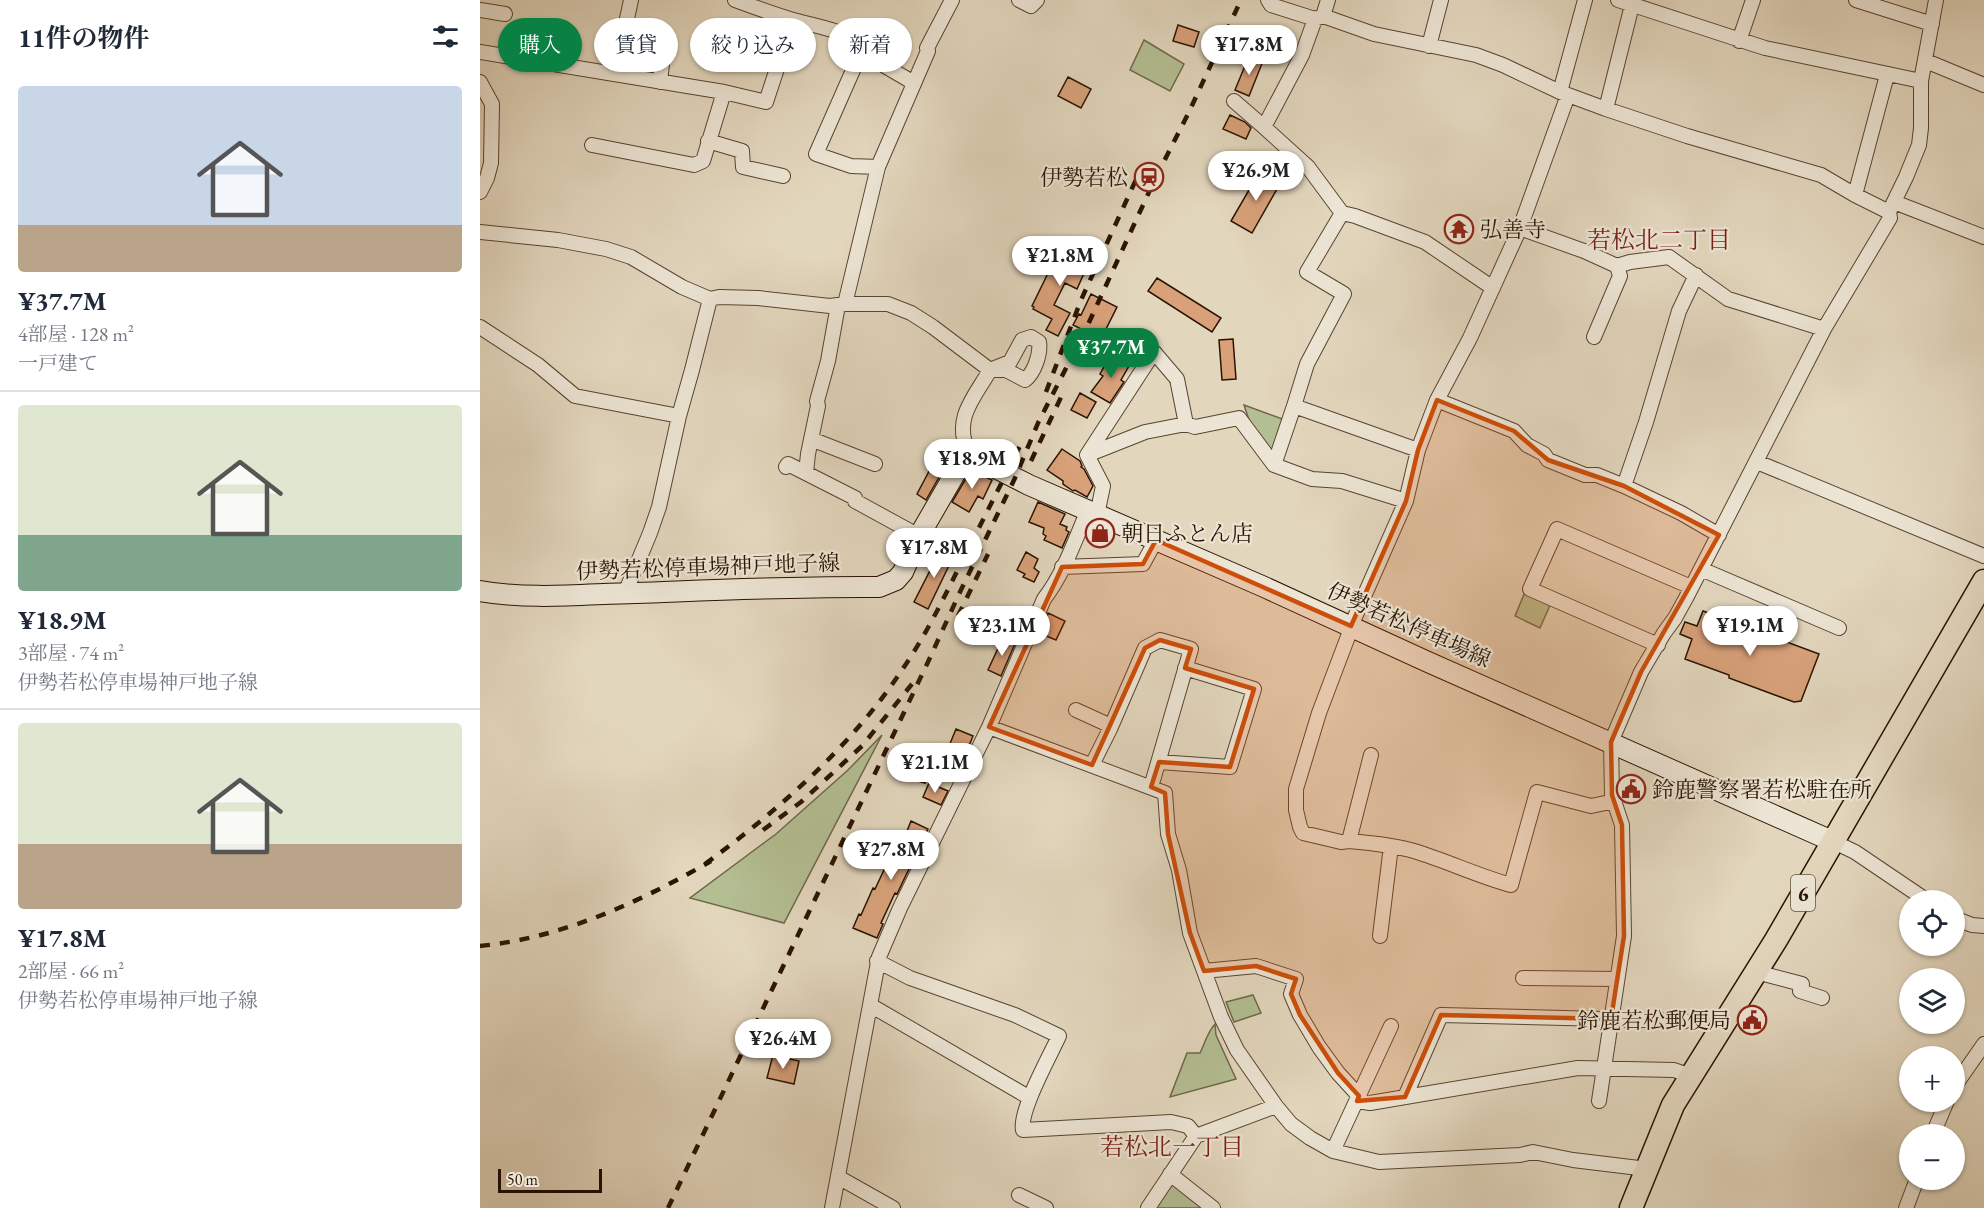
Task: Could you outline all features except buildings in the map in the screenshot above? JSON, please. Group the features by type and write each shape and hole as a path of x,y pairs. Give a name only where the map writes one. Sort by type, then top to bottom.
{"main road":[{"name":"伊勢若松停車場線","path":"968,451 974,457 997,469 1092,513 1352,626 1832,841"},
{"name":"伊勢若松停車場神戸地子線","path":"480,591 498,594 574,595 879,587 896,580 903,572 920,536 968,451"},
{"name":"6","path":"1630,1208 1673,1105 1756,972 1984,581"}],"street":[{"path":"631,0 625,28 636,42 664,46 660,82"},
{"path":"735,0 787,18"},
{"path":"806,473 817,401 878,167 938,24 952,0"},
{"path":"1019,0 1031,6 1037,0"},
{"path":"1268,0 1271,5 1374,34 1485,58 1564,94 1821,176 1856,195 1984,237"},
{"path":"1264,127 1328,0"},
{"path":"1429,46 1441,0"},
{"path":"1585,0 1560,113 1520,228 1470,338 1437,400 1418,450 1406,501 1352,626 1319,713 1296,789 1296,810 1300,827 1304,833 1341,842 1391,846 1413,851 1482,877 1511,885 1537,792 1591,806 1615,801"},
{"path":"1618,0 1765,48 1921,81"},
{"path":"1739,40 1753,0"},
{"path":"1856,0 1932,24"},
{"path":"1599,1101 1624,936 1622,825 1612,795 1611,742 1637,681 1675,618 1824,329 1890,218 1892,207 1919,144 1921,81 1936,0"},
{"path":"1606,109 1632,5"},
{"path":"480,10 505,14"},
{"path":"480,52 724,92 766,102 776,72"},
{"path":"1926,61 1984,85"},
{"path":"852,72 816,154 852,166 878,167"},
{"path":"895,72 914,83"},
{"path":"1856,195 1887,75"},
{"path":"480,82 492,104 491,164 480,192"},
{"path":"592,145 694,165 703,161 724,92"},
{"path":"1234,101 1308,167 1342,213 1425,242 1492,288"},
{"path":"708,141 742,150 743,167 783,176"},
{"path":"1274,465 1307,363 1344,294 1307,272 1342,213"},
{"path":"1520,228 1584,251 1617,266 1630,262 1669,258 1728,299 1824,329"},
{"path":"480,232 558,240 606,249 631,257 682,287 710,299 719,297 758,298 830,306 888,304 910,313 933,327 990,370 963,417 961,429 968,451"},
{"path":"1594,337 1620,276 1617,266"},
{"path":"1624,486 1679,311 1696,275"},
{"path":"624,593 659,507 679,416 710,299"},
{"path":"480,327 538,365 575,396 679,416"},
{"path":"1087,455 1154,352 1177,379 1186,424"},
{"path":"1437,400 1514,431 1527,445 1544,454 1548,460 1585,475 1597,475 1624,486 1681,513 1719,535"},
{"path":"1294,406 1418,450"},
{"path":"1087,455 1145,432 1186,424 1195,427 1239,418 1274,465 1312,479 1342,481 1406,501"},
{"path":"811,439 875,464"},
{"path":"832,1208 877,961 900,908 989,727 1044,599 1092,513 1103,486 1087,455"},
{"path":"1757,462 1984,556"},
{"path":"786,466 788,464 855,498 855,501 920,536"},
{"path":"1658,645 1530,588 1557,529 1691,587"},
{"path":"1062,567 1143,564 1156,540"},
{"path":"1701,569 1839,628"},
{"path":"1092,765 1144,648 1160,640 1191,649 1151,787"},
{"path":"1159,762 1230,767 1254,689 1185,668"},
{"path":"1076,710 1111,726"},
{"path":"989,727 1165,793 1168,834 1179,870 1190,933 1221,1017 1237,1050 1276,1106 1291,1124 1310,1138 1333,1152 1379,1162 1533,1152 1573,1160 1647,1169"},
{"path":"1349,841 1371,755"},
{"path":"1832,841 1855,852 1911,890"},
{"path":"1380,936 1391,846"},
{"path":"1965,922 1984,926"},
{"path":"877,961 910,978 1015,1014 1059,1036 1030,1098 1022,1124 1023,1130 1171,1122 1188,1126 1196,1136"},
{"path":"1204,971 1256,966 1296,979 1292,994 1300,1014 1319,1047 1358,1099 1370,1103 1578,1068 1674,1070 1691,1076"},
{"path":"1756,972 1802,984 1800,991 1822,998"},
{"path":"1523,978 1617,979"},
{"path":"870,1005 1030,1098"},
{"path":"1405,1097 1441,1015 1685,1021"},
{"path":"1333,1152 1391,1026"},
{"path":"1965,1071 1984,1044"},
{"path":"1148,1208 1196,1136 1276,1106"},
{"path":"1170,1174 1213,1208"},
{"path":"838,1177 893,1208"},
{"path":"1906,1208 1913,1190"},
{"path":"1019,1195 1047,1208"}],"highlighted area":[{"path":"1437,400 1514,431 1548,460 1624,486 1719,535 1641,672 1611,742 1612,795 1622,825 1624,936 1611,1019 1441,1015 1405,1097 1357,1101 1359,1096 1338,1073 1300,1015 1291,994 1296,979 1256,966 1204,971 1190,933 1168,834 1165,793 1151,787 1159,762 1230,767 1254,689 1185,668 1191,649 1160,640 1145,648 1092,765 989,727 1062,567 1143,564 1156,540 1351,626 1406,501 1418,450"}],"green space":[{"path":"1144,40 1184,64 1170,91 1130,70"},
{"path":"1244,405 1285,420 1274,449 1267,449 1251,426"},
{"path":"1525,592 1551,603 1540,628 1515,616"},
{"path":"882,735 784,923 690,898 776,834 848,770"},
{"path":"1253,995 1261,1013 1234,1022 1226,1002"},
{"path":"1215,1024 1216,1035 1236,1079 1170,1097 1187,1053 1200,1053"},
{"path":"1173,1180 1203,1208 1155,1208"}],"railway":[{"path":"668,1208 1015,478 1038,423 1085,331 1241,0"},
{"path":"1046,392 1081,300 1139,173"},
{"path":"1031,461 1063,393"},
{"path":"705,864 761,821 814,774 884,696 928,628 1020,446"},
{"path":"958,616 988,554"},
{"path":"763,830 801,802 862,746 912,684"},
{"path":"480,946 541,935 600,916 711,861"}],"place":[{"name":"伊勢若松","path":"1149,177"},
{"name":"弘善寺","path":"1459,229"},
{"name":"朝日ふとん店","path":"1100,533"},
{"name":"鈴鹿警察署若松駐在所","path":"1631,789"},
{"name":"鈴鹿若松郵便局","path":"1752,1020"}],"district":[{"name":"若松北二丁目","path":"1659,239"},
{"name":"若松北一丁目","path":"1172,1146"}]}
